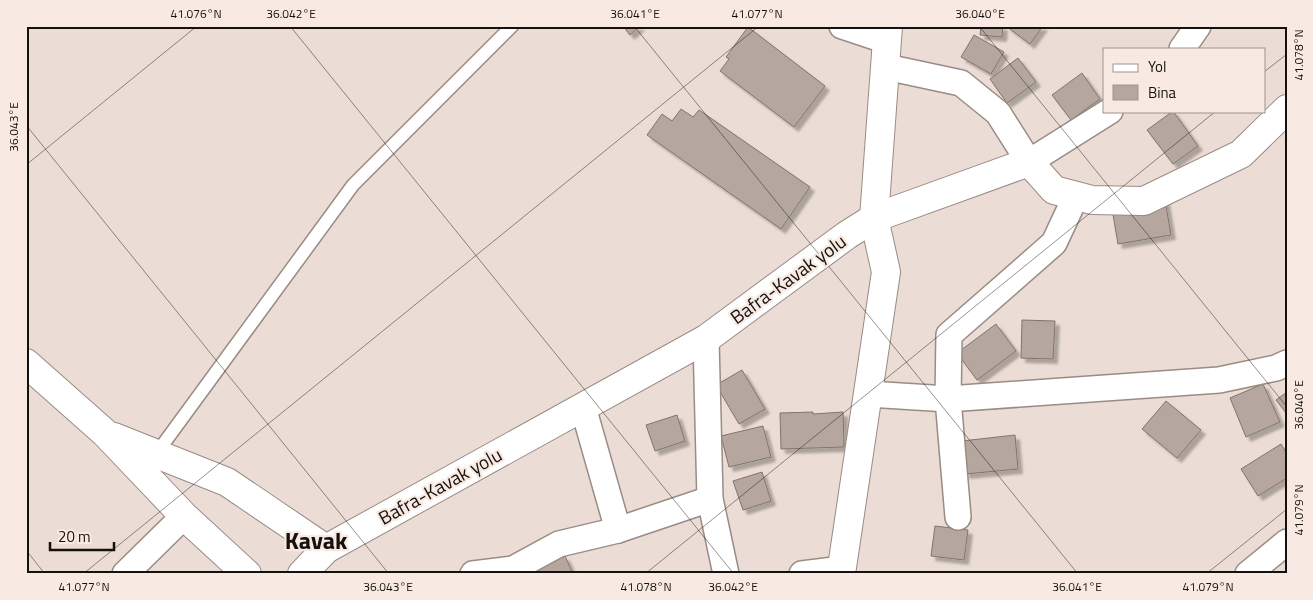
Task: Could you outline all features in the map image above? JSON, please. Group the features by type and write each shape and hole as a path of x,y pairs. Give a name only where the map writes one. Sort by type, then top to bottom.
{"main road":[{"path":"841,571 886,272 874,218 887,45"},
{"path":"1029,162 1054,190 1092,200 1144,201 1241,154 1287,109"},
{"name":"Bafra-Kavak yolu","path":"302,574 326,549 706,339 847,235 874,218 1029,162"},
{"path":"26,363 105,433 184,516 247,574"},
{"path":"105,433 227,482 326,549"}],"street":[{"path":"842,26 887,45 961,83 998,113 1029,162 1108,112"},
{"path":"1183,48 1198,26"},
{"path":"958,517 948,399 949,335 1054,243 1076,196"},
{"path":"706,339 710,500 726,574"},
{"path":"868,394 948,399 1219,380 1276,368 1287,363"},
{"path":"583,407 618,530"},
{"path":"473,574 514,571 560,544 618,530 710,500"},
{"path":"125,574 184,516"},
{"path":"1248,574 1287,542"},
{"path":"802,574 841,571"}],"lane":[{"path":"156,454 353,185 512,26"}],"building":[{"path":"623,26 640,26 630,35"},
{"path":"981,26 1003,26 1002,37 980,35"},
{"path":"1006,26 1043,26 1030,44"},
{"path":"748,27 825,86 794,127 720,71 729,59 726,57"},
{"path":"974,35 1004,52 991,74 961,57"},
{"path":"1018,58 1036,82 1007,103 990,79"},
{"path":"1082,73 1100,99 1071,120 1052,95"},
{"path":"681,109 693,117 699,110 810,187 781,229 647,135 662,114 672,121"},
{"path":"1174,112 1198,146 1173,164 1147,130"},
{"path":"1165,200 1171,235 1118,244 1112,209"},
{"path":"1022,320 1055,321 1053,359 1021,358"},
{"path":"996,324 1016,351 977,380 957,353"},
{"path":"742,370 765,409 739,424 716,385"},
{"path":"1263,384 1280,422 1246,437 1230,398"},
{"path":"1287,392 1287,414 1276,400"},
{"path":"1166,401 1201,430 1177,458 1142,429"},
{"path":"813,412 813,414 843,412 844,447 781,449 780,413"},
{"path":"677,415 685,441 655,451 646,425"},
{"path":"763,426 771,457 729,467 721,436"},
{"path":"1015,435 1018,469 965,474 962,441"},
{"path":"1281,444 1287,454 1287,478 1258,496 1241,469"},
{"path":"762,472 771,501 743,510 733,481"},
{"path":"935,526 968,530 964,560 931,556"},
{"path":"565,556 573,574 537,574 535,571"}],"district":[{"name":"Kavak","path":"316,541"}]}
